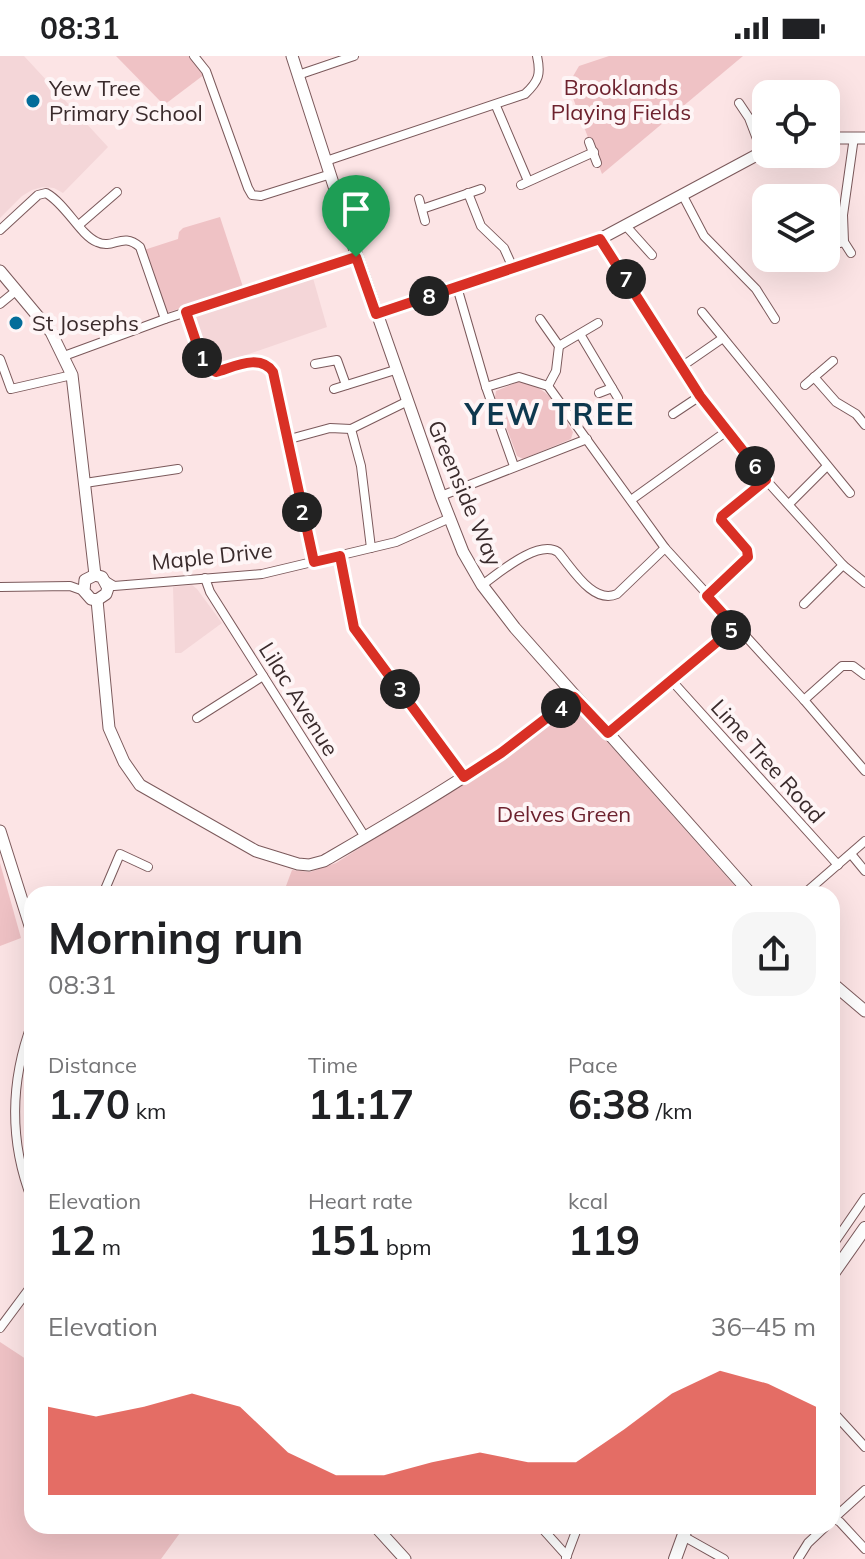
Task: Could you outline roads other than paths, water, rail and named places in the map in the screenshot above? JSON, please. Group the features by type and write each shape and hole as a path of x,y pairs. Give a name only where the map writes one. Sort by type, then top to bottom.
{"main road":[{"path":"840,1264 865,1228"},
{"path":"675,1559 684,1534"}],"street":[{"path":"194,56 206,71 252,195 261,196 331,174"},
{"name":"Greenside Way","path":"292,56 356,257 406,402 463,552 482,585 515,628 744,886"},
{"path":"298,75 354,56"},
{"path":"326,161 525,94 535,85 541,73 537,56"},
{"path":"739,103 752,127"},
{"path":"496,106 524,183 594,152"},
{"path":"746,115 752,111"},
{"path":"851,253 844,242 843,215 859,137"},
{"path":"589,142 597,163"},
{"path":"376,314 600,239 752,157"},
{"path":"422,209 481,189"},
{"path":"80,224 117,192"},
{"path":"0,230 38,195 46,193 94,241 104,244 124,239 140,247 165,319"},
{"path":"468,193 481,226 504,248 513,268"},
{"path":"682,194 704,236 756,289 773,314 781,303"},
{"path":"419,199 425,221"},
{"path":"107,201 115,208"},
{"path":"626,226 652,255"},
{"path":"600,239 700,396 766,480 843,565 865,583"},
{"path":"840,243 844,242"},
{"path":"64,356 165,319 356,257"},
{"path":"0,271 51,332 72,375 85,483 91,599 106,590"},
{"path":"457,287 486,387 514,466"},
{"path":"0,304 17,290"},
{"path":"186,312 204,365 210,370 216,372 260,361 267,363 273,372 314,562"},
{"path":"702,312 850,493"},
{"path":"540,319 559,346 556,371 548,386"},
{"path":"559,346 598,323"},
{"path":"580,334 618,398"},
{"path":"681,367 723,338"},
{"path":"0,359 11,389 72,375"},
{"path":"315,364 334,359 340,362 346,385"},
{"path":"805,385 833,361"},
{"path":"334,389 395,370"},
{"path":"486,387 519,377 548,386 665,548 865,771"},
{"path":"814,377 836,402 856,414 865,425"},
{"path":"599,393 612,388"},
{"path":"673,414 700,396"},
{"path":"286,440 330,428 351,429 406,402"},
{"path":"351,429 361,466 371,548"},
{"path":"631,500 727,431"},
{"path":"441,496 587,439"},
{"path":"789,504 827,466"},
{"path":"85,483 178,469"},
{"path":"707,596 748,557 747,550 721,520 722,516 766,480"},
{"name":"Maple Drive","path":"106,590 262,574 396,542 450,518"},
{"path":"482,585 539,549 550,548 558,552 597,595 609,598 665,548"},
{"path":"340,556 354,628 464,777"},
{"path":"804,604 843,565"},
{"name":"Lilac Avenue","path":"205,578 210,592 365,837"},
{"path":"0,587 70,586 88,582 106,590"},
{"path":"106,590 109,728 124,762 140,785 243,845 298,864 324,861 365,837 464,777 519,740 574,697"},
{"path":"608,733 735,627"},
{"path":"804,700 842,666 853,666 865,675"},
{"path":"197,718 263,676"},
{"name":"Lime Tree Road","path":"672,681 838,865"},
{"path":"0,831 24,898"},
{"path":"813,886 865,841"},
{"path":"106,886 120,854 148,867"},
{"path":"851,854 865,871"},
{"path":"840,989 865,1008"},
{"path":"24,1044 14,1103 15,1134 24,1177"},
{"path":"840,1234 865,1198"},
{"path":"0,1328 24,1296"},
{"path":"840,1420 865,1447"},
{"path":"840,1512 865,1490"},
{"path":"840,1522 865,1549"},
{"path":"382,1534 405,1559"},
{"path":"546,1534 566,1558"},
{"path":"566,1558 575,1534"},
{"path":"689,1534 724,1559"},
{"path":"798,1559 818,1534"}],"place":[{"name":"Yew Tree Primary School","path":"33,101"},
{"name":"St Josephs","path":"16,323"}],"district":[{"name":"YEW TREE","path":"550,414"}],"park label":[{"name":"Brooklands Playing Fields","path":"621,100"},
{"name":"Delves Green","path":"564,814"}]}
